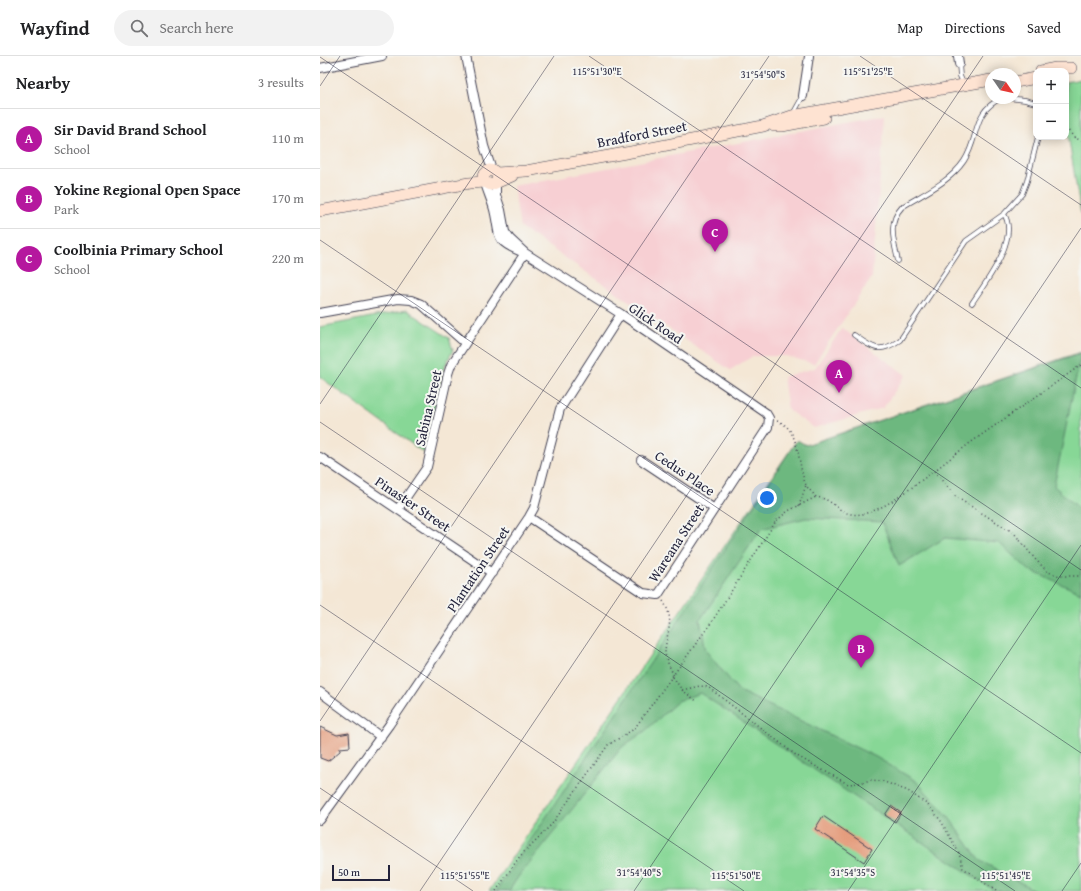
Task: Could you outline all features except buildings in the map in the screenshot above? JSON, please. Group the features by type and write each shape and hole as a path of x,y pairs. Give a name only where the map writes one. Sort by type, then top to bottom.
{"street":[{"path":"320,68 382,56"},
{"name":"Glick Road","path":"466,56 484,146 483,154 502,210 505,232 525,253 621,314 766,413 769,418"},
{"path":"803,96 809,56"},
{"path":"1021,75 1033,73"},
{"path":"1021,81 1033,79"},
{"name":"Bradford Street","path":"320,211 469,183 490,177 763,126 792,116 985,81"},
{"name":"Bradford Street","path":"763,126 782,126 985,88"},
{"name":"Sabina Street","path":"398,509 427,467 448,374 465,343 525,253"},
{"path":"320,313 398,299 411,300 421,304 465,343"},
{"name":"Plantation Street","path":"320,819 381,737 529,517 534,508 560,409 621,314"},
{"name":"Wareana Street","path":"529,517 643,593 658,595 713,508 768,427 769,418"},
{"name":"Pinaster Street","path":"320,457 492,573"},
{"name":"Cedus Place","path":"641,460 713,508"},
{"path":"320,692 381,737"}],"lane":[{"path":"959,60 960,76 964,85"},
{"path":"792,116 803,96"},
{"path":"1021,100 1033,102"},
{"path":"898,262 892,222 896,214 902,207 952,174 964,162 971,148 981,116 989,104"},
{"path":"854,335 872,348 887,349 900,340 966,241 1004,214 1022,194 1027,181 1037,140"},
{"path":"972,303 1004,255 1008,225 1004,214"}],"path":[{"path":"1069,131 1074,137 1081,141"},
{"path":"496,891 520,856 552,824 608,745 634,729 711,623 772,526 788,511 816,497 826,498 842,512 852,515 867,514 889,503 970,443 1081,365"},
{"path":"769,418 783,422 791,432 806,485 816,497"},
{"path":"934,471 956,497 1014,533 1035,559 1048,572 1060,576 1081,576"},
{"path":"799,506 806,485"},
{"path":"658,595 666,607 670,623 665,654 673,676 682,690 698,702"},
{"path":"682,690 700,686 708,687 797,756 848,784 871,780 882,781 908,791 928,805 941,821 958,852 963,868 996,891"}],"shaded area":[{"path":"885,115 872,277 814,364 786,356 753,356 730,370 520,227 513,186"},
{"path":"842,328 906,375 883,408 814,428 788,410 783,377 815,368"}],"green space":[{"path":"1081,79 1081,215 1069,140 1069,81"},
{"path":"407,310 449,338 453,350 443,370 424,453 320,377 320,327"},
{"path":"1081,352 1081,891 489,891 797,440 806,445"},
{"path":"1081,353 1054,486 1081,510 1081,593 1029,570 999,543 945,538 899,566 882,522 806,518 761,529 700,620 706,651 739,691 876,757 916,781 948,816 979,860 1036,891 995,891 700,693 678,701 645,731 622,747 518,877 509,891 496,891 651,662 797,440 806,445"}],"place":[{"name":"Coolbinia Primary School","path":"715,252"},
{"name":"Sir David Brand School","path":"839,393"},
{"name":"Yokine Regional Open Space","path":"861,668"}]}
